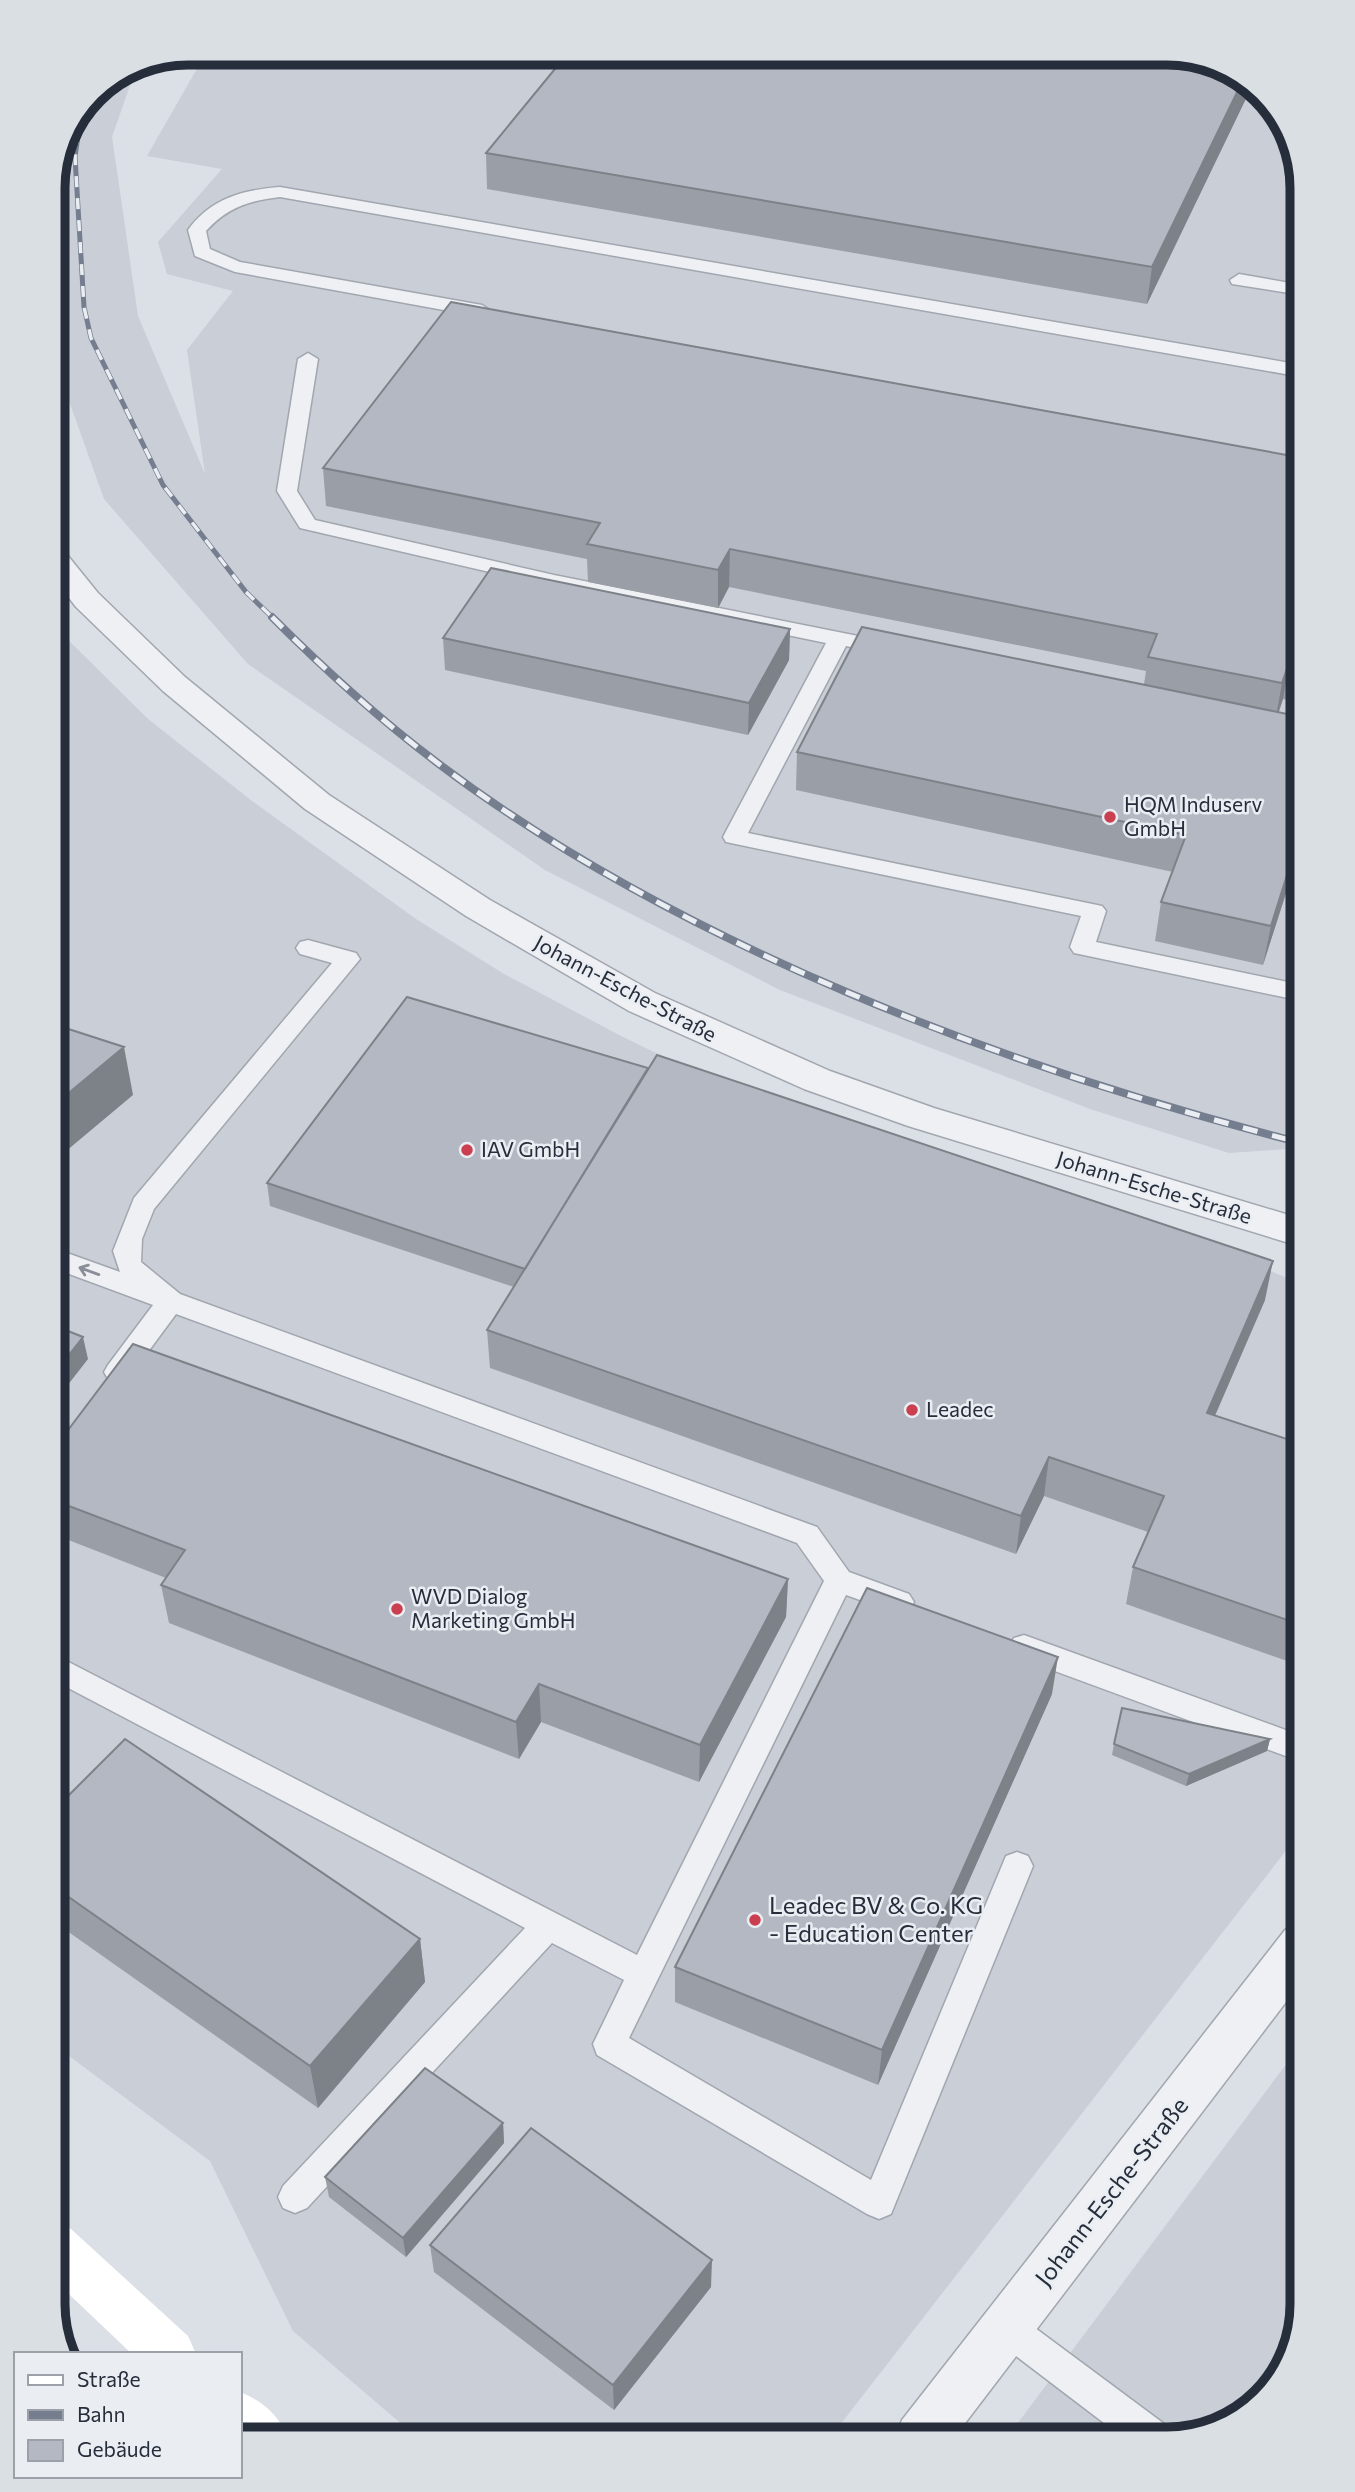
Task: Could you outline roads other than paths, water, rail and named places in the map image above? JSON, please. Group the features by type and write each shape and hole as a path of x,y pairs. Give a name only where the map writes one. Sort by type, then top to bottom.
{"street":[{"name":"Johann-Esche-Straße","path":"65,572 87,600 174,684 317,802 478,908 642,1002 735,1046 882,1103 1290,1229"},
{"name":"Johann-Esche-Straße","path":"931,2427 1290,1962"},
{"path":"65,2258 168,2352"}],"lane":[{"path":"495,314 234,267 201,252 197,230 214,212 240,196 280,192 1290,369"},
{"path":"1239,280 1290,288"},
{"path":"308,359 287,491 307,524 554,581 906,652"},
{"path":"839,639 734,837 1094,911 1082,947 1290,990"},
{"path":"171,1301 135,1277 127,1263 125,1242 143,1205 348,959 308,948"},
{"path":"65,1262 807,1535 839,1580 929,1613"},
{"path":"100,1396 171,1301"},
{"path":"839,1580 609,2043 879,2203 1017,1866"},
{"path":"993,1636 1290,1737"},
{"path":"65,1672 643,1974"},
{"path":"295,2197 549,1924"},
{"path":"1007,2328 1137,2427"}],"railway":[{"path":"79,131 75,157 84,307 91,338 163,485 246,592 274,619"},
{"path":"272,617 392,727 435,761 529,827 631,888 738,943 849,993 963,1038 1077,1078 1290,1140"}],"place":[{"name":"HQM Induserv GmbH","path":"1110,817"},
{"name":"IAV GmbH","path":"467,1150"},
{"name":"Leadec","path":"912,1410"},
{"name":"WVD Dialog Marketing GmbH","path":"397,1609"},
{"name":"Leadec BV & Co. KG - Education Center","path":"755,1920"}]}
